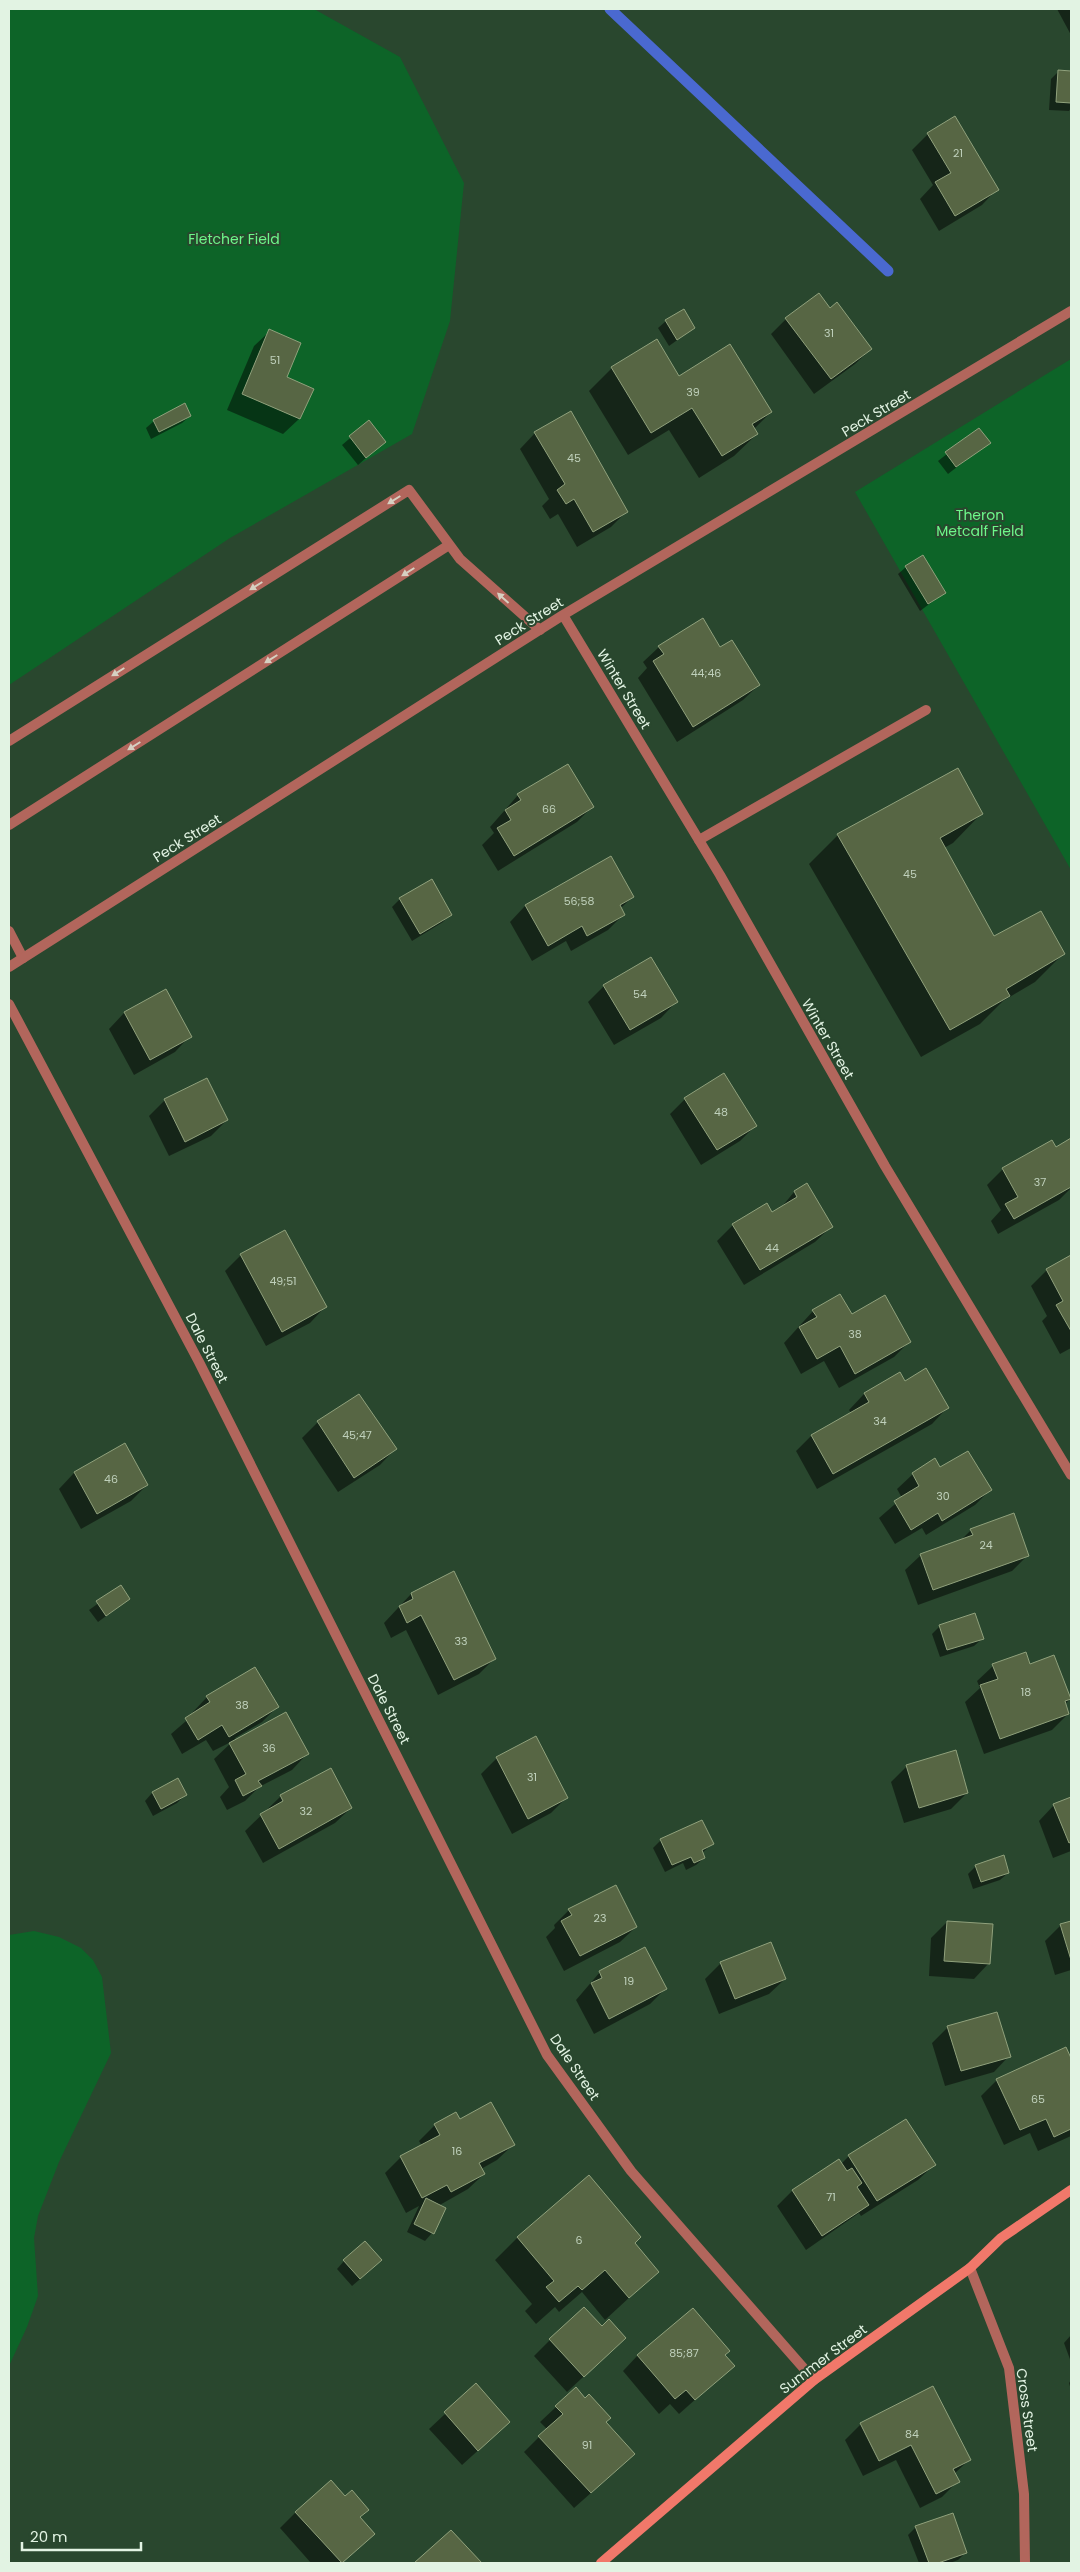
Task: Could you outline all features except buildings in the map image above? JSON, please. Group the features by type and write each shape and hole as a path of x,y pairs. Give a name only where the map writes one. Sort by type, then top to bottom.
{"main road":[{"name":"Summer Street","path":"601,2563 814,2380 970,2268 1000,2238 1071,2190"}],"street":[{"name":"Peck Street","path":"9,967 563,615 1071,311"},
{"path":"9,741 409,490 460,559 540,630"},
{"path":"9,825 449,545"},
{"name":"Winter Street","path":"563,615 699,840 885,1166 1071,1475"},
{"path":"699,840 926,710"},
{"path":"9,931 23,958"},
{"name":"Dale Street","path":"9,1004 199,1362 547,2055 631,2171 814,2380"},
{"name":"Cross Street","path":"970,2268 1009,2368 1024,2494 1025,2563"}],"green space":[{"name":"Fletcher Field","path":"9,9 314,9 400,57 464,183 450,321 412,434 230,538 9,685"},
{"name":"Theron Metcalf Field","path":"1071,359 1071,870 855,492"},
{"path":"34,1931 59,1937 81,1948 93,1960 102,1977 111,2053 59,2162 38,2216 34,2238 38,2296 27,2327 9,2366 9,1935"}],"waterway":[{"path":"610,9 888,271"}]}
